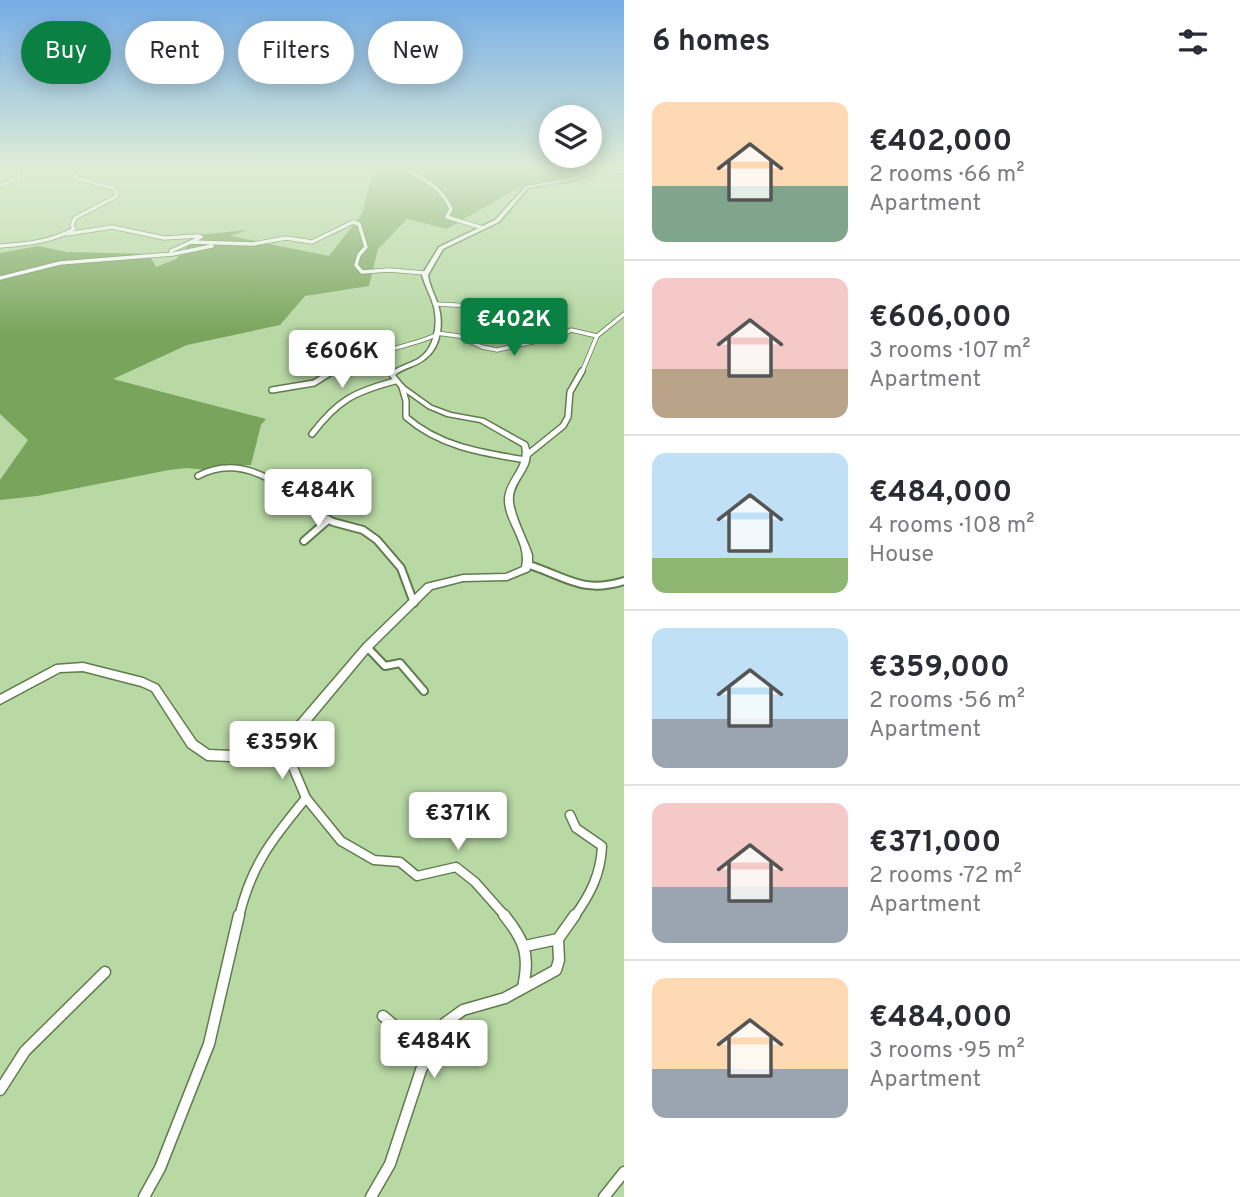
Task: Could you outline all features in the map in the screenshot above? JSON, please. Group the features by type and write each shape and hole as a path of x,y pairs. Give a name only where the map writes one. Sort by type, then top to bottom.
{"street":[{"path":"67,234 74,229 72,224"},
{"path":"0,278 60,263 143,257 286,238 318,241 350,224"},
{"path":"359,224 365,237 366,247 359,255 356,265 362,272 388,270 425,273"},
{"path":"469,224 482,228"},
{"path":"425,273 444,246 489,224"},
{"path":"0,246 119,228 164,238 201,237 174,250 143,257"},
{"path":"191,242 221,245"},
{"path":"325,375 356,368 393,372 427,356 433,347 436,334 436,304 425,273"},
{"path":"436,304 474,306"},
{"path":"0,700 50,672 76,666 143,682 155,688 169,705 185,736 207,755 231,756 292,731 315,710 367,647 425,590 435,583 463,578 507,577 520,573 528,565 528,557 509,498 511,487 527,458 568,418 570,392 597,337 611,322 624,314"},
{"path":"272,390 311,384 339,365 364,356 413,345 436,334 463,337 492,350 560,336 571,330 597,337"},
{"path":"393,372 392,376 399,384 421,401 444,413 488,422 522,443 527,458"},
{"path":"399,384 406,401 406,417 419,428 467,448 527,458"},
{"path":"312,434 332,408 368,388 399,384"},
{"path":"198,476 204,471 226,468 269,479 290,490 328,520 371,534 399,565 407,593 414,603"},
{"path":"304,541 328,520"},
{"path":"528,565 588,588 598,589 624,581"},
{"path":"367,647 385,666 400,663 424,691"},
{"path":"287,753 292,731"},
{"path":"274,739 287,753 306,798 341,841 374,860 400,862 417,876 452,867 462,870 491,898 525,946 528,957 523,987"},
{"path":"144,1197 160,1168 208,1044 239,913 251,878 272,839 306,798"},
{"path":"371,1197 390,1164 428,1054 440,1030 452,1016 463,1010 505,998 556,970 559,960 558,939 587,899 599,875 602,854 601,846 576,828 570,815"},
{"path":"525,946 558,939"},
{"path":"0,1090 25,1051 106,972"},
{"path":"383,1016 428,1054"},
{"path":"604,1197 624,1172"}],"green space":[{"path":"354,224 402,224 378,249 369,286 305,296 280,325 187,345 113,379 266,419 261,425 251,465 232,466 227,472 187,468 169,470 37,496 0,500 0,480 28,440 0,414 0,253 38,246 67,252 149,254 156,267 176,259 197,235 247,230 231,236 329,256"},
{"path":"426,224 456,224 447,229"}]}
